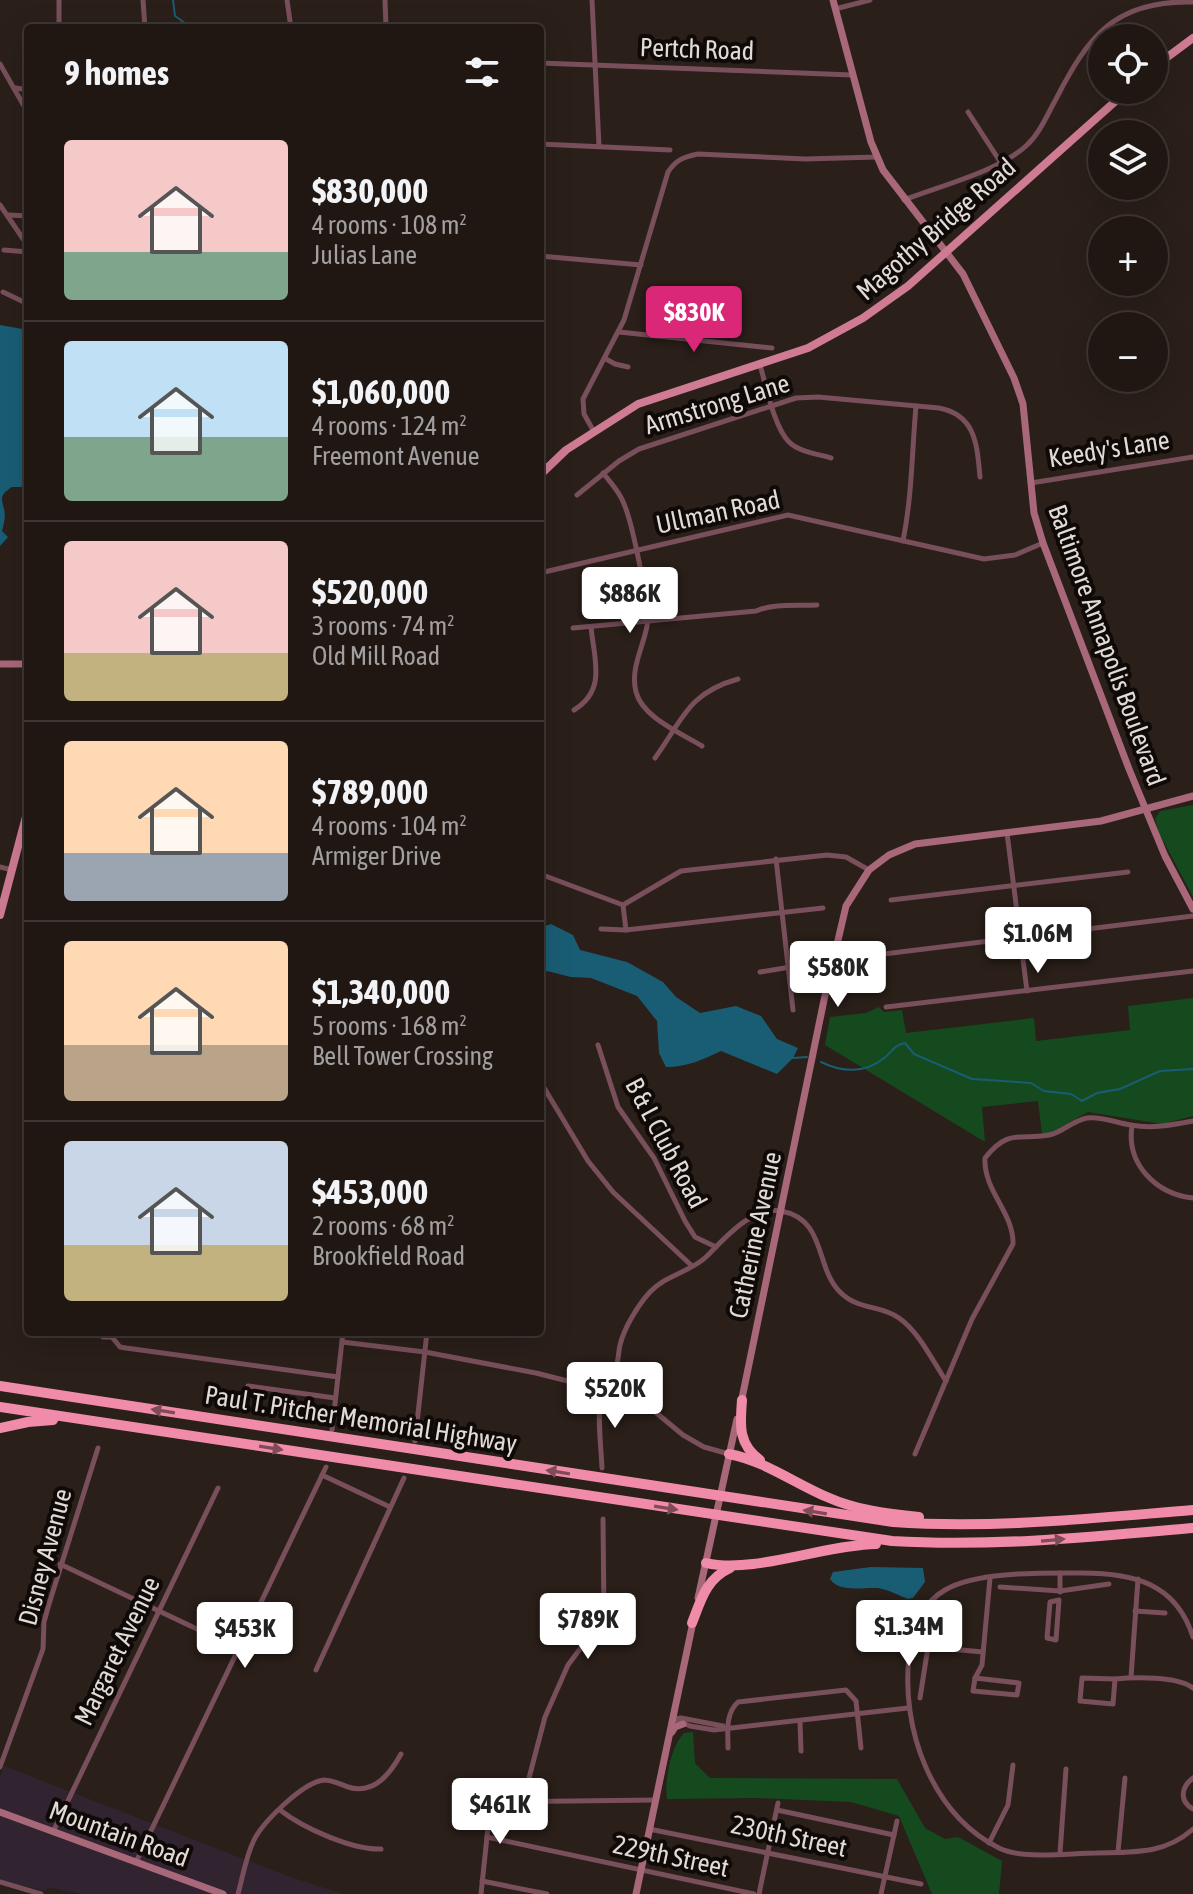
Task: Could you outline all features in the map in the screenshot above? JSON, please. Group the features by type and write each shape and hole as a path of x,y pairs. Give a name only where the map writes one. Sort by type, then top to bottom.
{"highway":[{"name":"Paul T. Pitcher Memorial Highway","path":"0,1386 893,1522 976,1525 1193,1510"},
{"path":"742,1400 740,1426 744,1443 753,1455 774,1470"},
{"name":"Paul T. Pitcher Memorial Highway","path":"0,1407 849,1535 958,1544 1018,1543 1193,1528"},
{"path":"0,1428 28,1422 58,1421 225,1441"},
{"path":"729,1454 748,1458 830,1499 861,1509 976,1525"},
{"path":"692,1623 708,1585 732,1567 862,1544 958,1544"},
{"path":"706,1563 732,1567"}],"main road":[{"path":"1168,57 1193,38"},
{"name":"Magothy Bridge Road","path":"544,471 593,430 638,404 808,348 843,331 908,286 1112,104"},
{"path":"0,915 24,824"}],"street":[{"path":"59,0 59,24"},
{"path":"143,0 145,24"},
{"path":"287,0 290,24"},
{"path":"385,0 386,24"},
{"path":"592,0 599,146"},
{"path":"834,4 870,0"},
{"path":"904,200 1017,154 1037,134 1078,58 1115,15 1126,7 1145,2 1190,1"},
{"name":"Baltimore Annapolis Boulevard","path":"834,4 877,157 888,180 963,274 1014,378 1023,404 1034,513 1043,543 1145,809 1169,865 1193,909"},
{"name":"Pertch Road","path":"544,63 852,75"},
{"path":"0,64 24,105"},
{"path":"15,88 24,89"},
{"path":"968,112 1001,163"},
{"path":"544,144 670,150"},
{"path":"593,430 584,414 583,399 619,332 668,172 675,162 698,154 817,159 877,157"},
{"path":"0,205 24,242"},
{"path":"9,215 24,216"},
{"path":"4,250 24,249"},
{"path":"544,256 641,265"},
{"path":"3,292 24,302"},
{"path":"619,332 772,348"},
{"path":"606,359 628,367"},
{"path":"760,365 772,404 790,443 831,458"},
{"name":"Armstrong Lane","path":"577,495 639,449 772,404 818,397 946,409 959,415 966,422 977,445 980,477"},
{"path":"903,541 910,503 916,406"},
{"name":"Keedy's Lane","path":"1031,483 1193,457"},
{"path":"603,473 625,504 644,586 648,622 634,672 636,694 647,710 702,746"},
{"name":"Ullman Road","path":"544,572 788,515 984,559 1015,555 1043,543"},
{"path":"573,628 756,611 770,604 784,607 817,605"},
{"path":"574,710 586,702 595,687 591,627"},
{"path":"0,664 24,664"},
{"path":"655,758 698,697 712,688 738,679"},
{"name":"Catherine Avenue","path":"636,1894 846,906 869,870 889,855 915,844 1101,821 1193,796"},
{"path":"1007,833 1027,991"},
{"path":"623,905 681,871 827,855 846,857 869,870"},
{"path":"776,859 793,1010"},
{"path":"0,867 12,870"},
{"path":"891,900 1128,872"},
{"path":"544,875 623,905"},
{"path":"623,905 626,930"},
{"path":"601,929 626,930 823,908"},
{"path":"760,972 834,960 1193,916"},
{"path":"886,1007 1193,971"},
{"name":"B & L Club Road","path":"598,1045 618,1107 649,1150 695,1237 716,1247"},
{"path":"544,1087 588,1161 613,1192 692,1266"},
{"path":"915,1454 972,1319 1013,1244 1012,1233 986,1180 985,1158 1005,1140 1022,1135 1037,1137 1055,1133 1088,1118 1157,1128 1193,1121"},
{"path":"1132,1126 1133,1150 1141,1169 1166,1191 1193,1198"},
{"path":"602,1468 602,1390 617,1365 627,1328 649,1293 665,1279 699,1264 736,1228 760,1213 780,1211 800,1217 809,1225 836,1288 852,1302 900,1318 915,1334 946,1381"},
{"path":"332,1430 343,1336"},
{"path":"415,1441 427,1336"},
{"path":"103,1337 112,1337 120,1347 338,1377"},
{"path":"342,1342 425,1352 536,1373 627,1396 648,1406 683,1435 704,1447 729,1454"},
{"path":"248,1386 335,1398"},
{"name":"Disney Avenue","path":"0,1767 43,1649 44,1622 98,1448"},
{"path":"136,1862 326,1467"},
{"path":"322,1475 390,1507"},
{"path":"316,1670 404,1478"},
{"name":"Margaret Avenue","path":"53,1832 218,1488"},
{"path":"523,1801 545,1717 568,1665 604,1617 603,1519"},
{"path":"60,1564 239,1649"},
{"path":"1059,1600 1050,1602 1047,1638 1056,1640 1060,1591 1060,1573"},
{"path":"1193,1637 1182,1612 1172,1600 1138,1579 1114,1573 990,1578 958,1583 942,1591 928,1604 917,1621 911,1639 907,1674 908,1708 917,1747 938,1790 954,1811 989,1843 1013,1853 1140,1852 1163,1848 1193,1829"},
{"path":"975,1678 1019,1683 1017,1695 973,1691 975,1678 982,1665 990,1578"},
{"path":"1131,1677 1138,1579"},
{"path":"1000,1587 1060,1591 1109,1584"},
{"path":"1135,1611 1165,1613"},
{"path":"867,1631 911,1639 928,1647 983,1652"},
{"path":"920,1698 928,1647"},
{"path":"1115,1679 1113,1704 1080,1701 1082,1678 1131,1677 1182,1682 1193,1688"},
{"path":"728,1748 731,1708 738,1702 846,1690 856,1701 861,1748"},
{"path":"674,1719 683,1724 714,1730 908,1708"},
{"path":"674,1719 728,1727"},
{"path":"800,1722 801,1751"},
{"path":"670,1734 675,1727 683,1724"},
{"path":"238,1894 258,1832 297,1793 315,1782 334,1781 351,1788 373,1786 386,1778 401,1754"},
{"path":"989,1843 1008,1805 1013,1765"},
{"path":"1060,1853 1066,1769"},
{"path":"1118,1852 1125,1778"},
{"path":"1193,1778 1182,1794 1193,1809"},
{"path":"481,1894 491,1805 523,1801 656,1800"},
{"path":"756,1894 778,1803"},
{"path":"280,1810 298,1823 362,1847 381,1849"},
{"path":"777,1810 894,1835"},
{"name":"Mountain Road","path":"0,1812 223,1894"},
{"path":"881,1894 897,1821"},
{"name":"230th Street","path":"649,1829 921,1884"},
{"name":"229th Street","path":"487,1837 756,1894"},
{"path":"482,1881 547,1894"},
{"path":"0,1882 39,1894"}],"shaded area":[{"path":"4,1766 285,1875 343,1894 82,1894 47,1887 46,1891 0,1880 0,1777"}],"green space":[{"path":"1193,805 1193,897 1159,833 1155,819 1160,811"},
{"path":"1193,998 1193,1116 1162,1124 1088,1112 1048,1134 1042,1134 1038,1101 982,1107 985,1142 825,1045 830,1017 866,1013 879,1007 884,1012 902,1010 906,1033 1034,1018 1036,1041 1130,1030 1128,1006"},
{"path":"693,1732 695,1763 710,1778 897,1779 925,1828 945,1839 958,1837 1002,1861 999,1894 932,1894 899,1816 851,1802 758,1798 667,1799 668,1774 675,1746 684,1733"}],"water":[{"path":"0,325 24,329 24,487 12,487 3,494 5,517 2,531 8,537 0,546"},
{"path":"551,924 573,935 580,950 627,962 663,982 676,997 700,1013 736,1006 761,1016 777,1039 798,1048 793,1058 777,1074 721,1051 688,1064 666,1067 659,1053 657,1021 637,996 591,978 544,973 544,927"},
{"path":"871,1567 923,1568 925,1582 913,1598 908,1599 878,1588 845,1588 830,1579 833,1572"}],"waterway":[{"path":"173,0 175,16 186,24"},
{"path":"821,1062 837,1068 861,1069 877,1063 905,1043 914,1054 972,1079 1031,1083 1044,1091 1071,1094 1082,1101 1097,1093 1120,1089 1160,1071 1193,1069"},
{"path":"793,1058 807,1057"}]}
